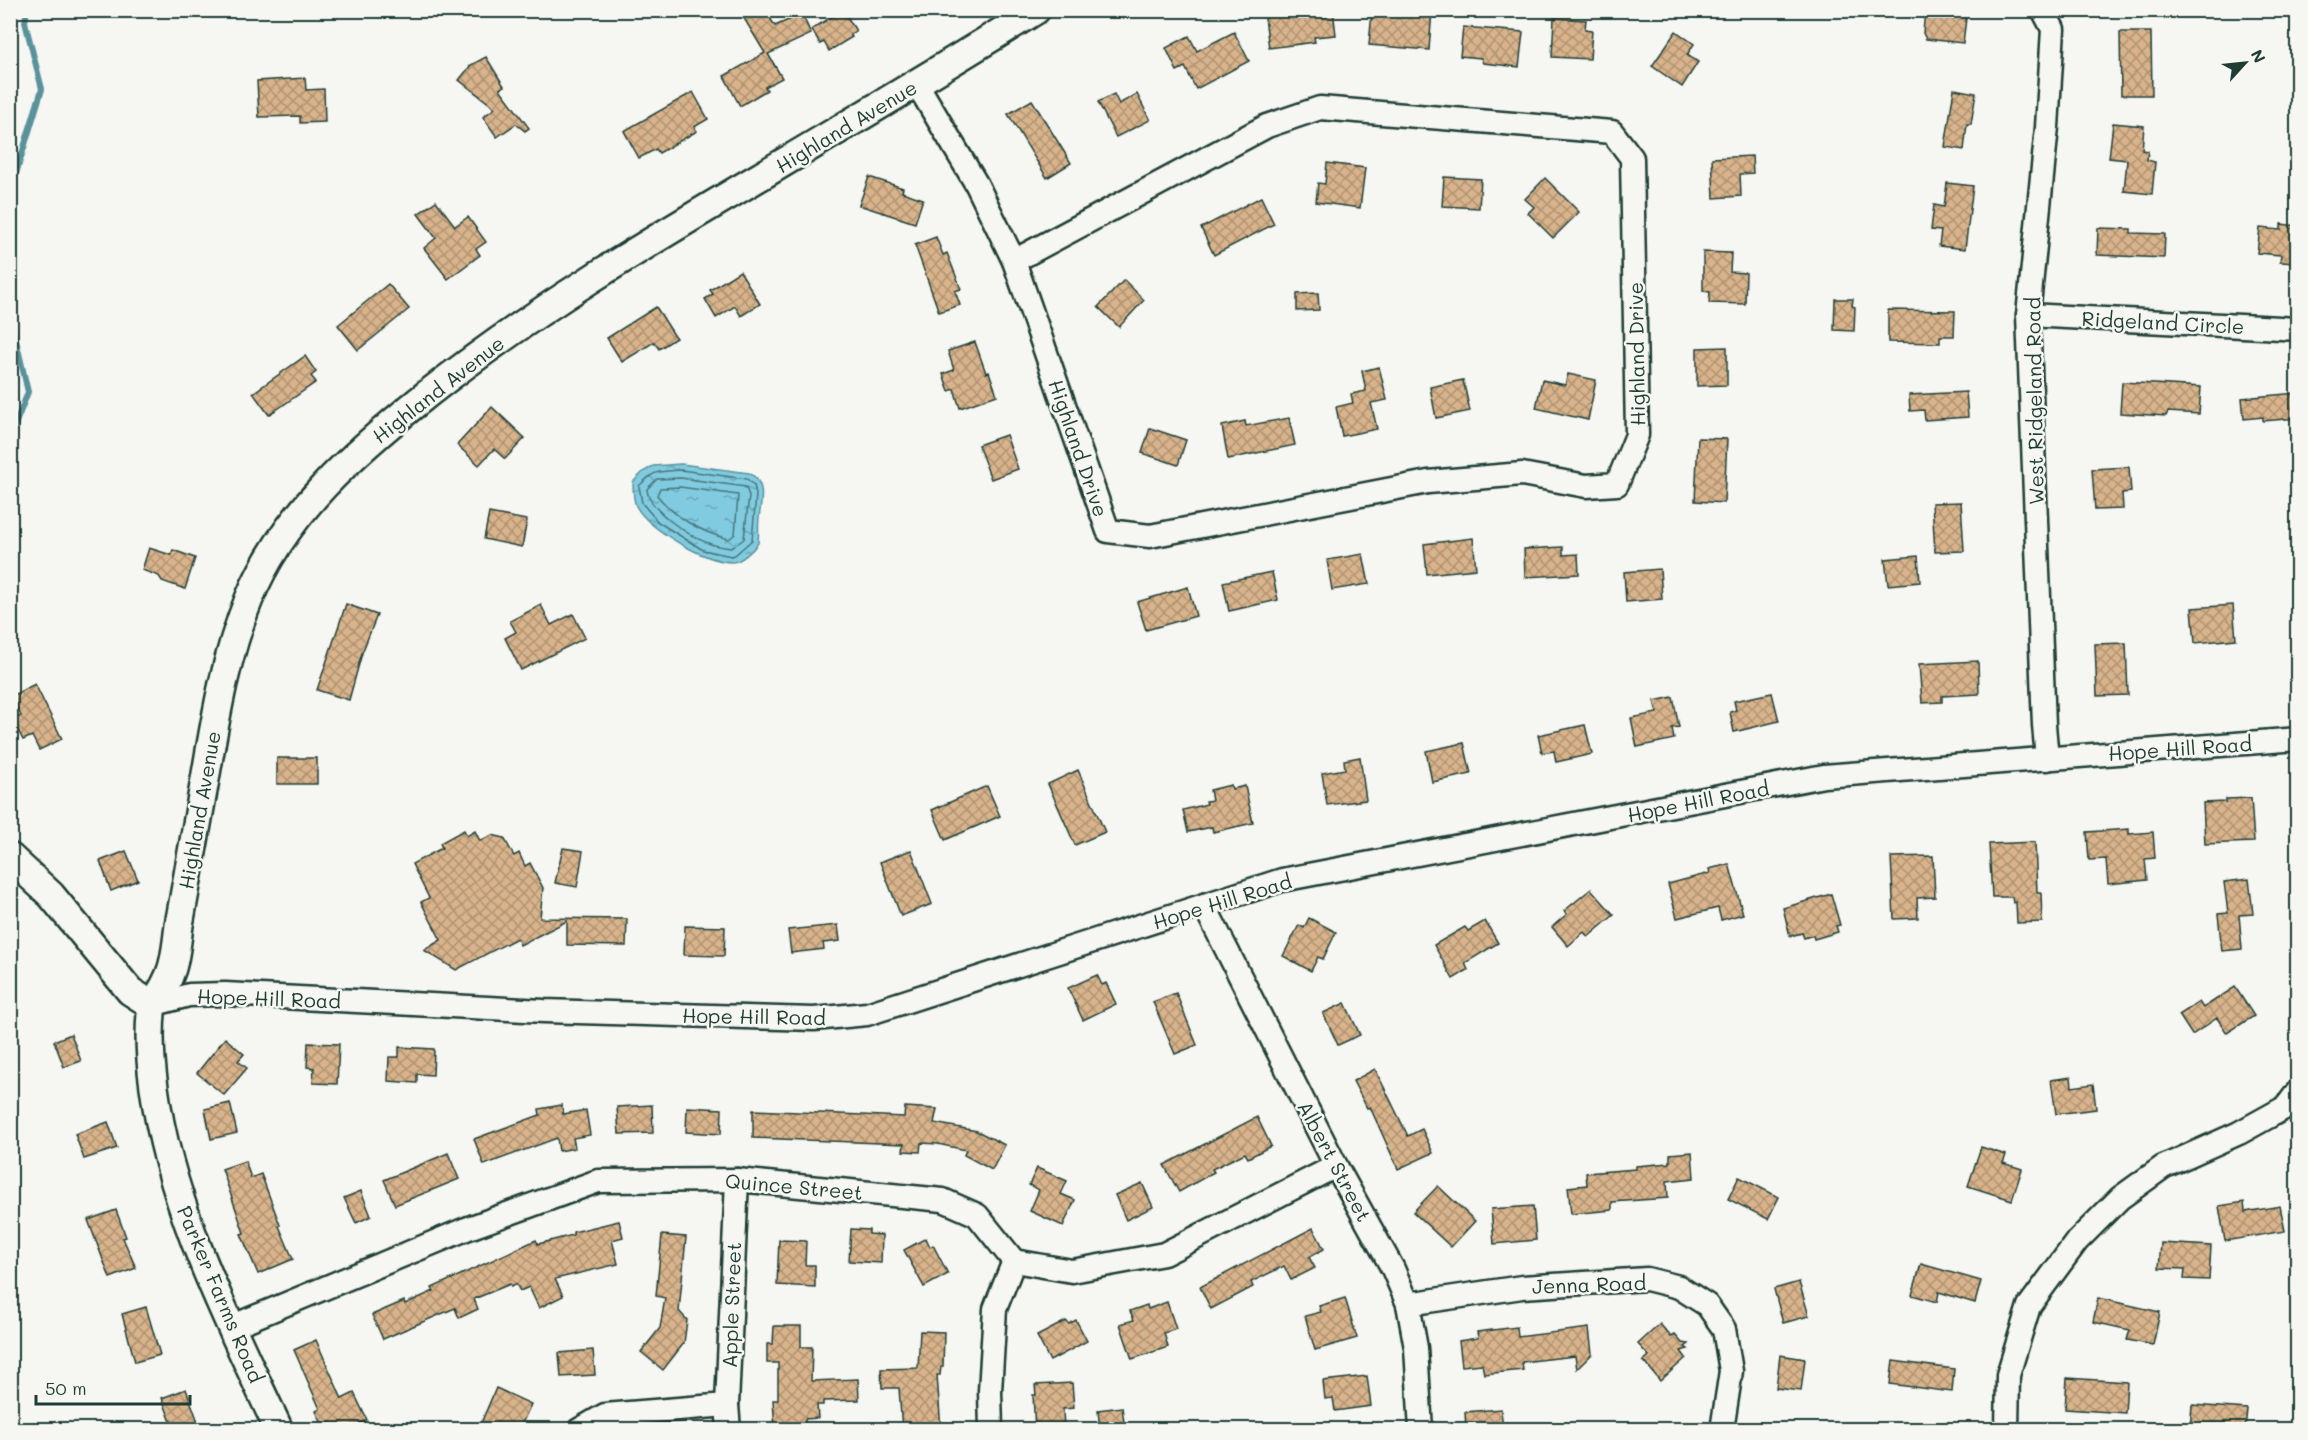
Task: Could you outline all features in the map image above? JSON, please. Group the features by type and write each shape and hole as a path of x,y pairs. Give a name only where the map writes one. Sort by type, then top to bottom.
{"street":[{"name":"Highland Avenue","path":"152,1005 165,989 175,962 181,913 225,671 249,599 269,559 310,500 361,449 393,422 467,363 523,323 669,230 917,84 1036,10"},
{"name":"West Ridgeland Road","path":"2043,10 2053,30 2047,127 2028,315 2047,759"},
{"name":"Highland Drive","path":"917,84 976,185 1014,261 1108,531 1150,536 1428,482 1521,474 1586,486 1617,484 1637,435 1632,158 1612,132 1320,108 1267,126 1014,261"},
{"name":"Ridgeland Circle","path":"2028,315 2298,329"},
{"name":"Hope Hill Road","path":"152,1005 189,995 225,994 544,1011 814,1019 867,1014 1282,880 1824,776 2298,739"},
{"path":"10,857 51,895 130,990 152,1005"},
{"name":"Albert Street","path":"1203,905 1336,1166 1393,1269 1408,1304 1416,1348 1422,1430"},
{"name":"Parker Farms Road","path":"152,1005 149,1051 158,1115 167,1153 204,1263 279,1430"},
{"path":"2007,1430 2008,1375 2029,1306 2077,1241 2120,1198 2163,1167 2239,1133 2286,1107 2298,1091"},
{"path":"991,1430 990,1391 995,1309 1014,1261 1072,1271 1164,1254 1336,1166"},
{"name":"Quince Street","path":"231,1327 466,1229 598,1180 737,1180 943,1200 977,1215 1014,1261"},
{"name":"Apple Street","path":"729,1430 727,1405 737,1180"},
{"name":"Jenna Road","path":"1408,1304 1522,1287 1647,1279 1679,1287 1707,1305 1724,1329 1731,1371 1722,1430"},
{"path":"579,1430 605,1415 727,1405"}],"water":[{"path":"681,464 749,473 755,477 762,493 758,543 743,558 732,562 721,561 678,543 652,524 636,506 633,482 643,472 653,466"}],"building":[{"path":"739,10 765,10 775,26 802,14 811,34 768,54 782,78 765,87 767,90 740,106 724,76 765,53"},
{"path":"843,10 856,31 850,34 852,37 829,51 824,42 820,44 812,29"},
{"path":"1264,10 1333,10 1336,35 1314,37 1315,42 1269,48"},
{"path":"1390,10 1432,10 1429,50 1369,45 1372,12 1389,14"},
{"path":"1925,10 1967,10 1963,43 1926,39 1923,33"},
{"path":"1554,18 1586,20 1585,29 1592,30 1590,59 1552,57"},
{"path":"1463,27 1523,32 1519,67 1483,63 1481,58 1460,56"},
{"path":"1676,31 1694,44 1687,55 1698,62 1682,87 1652,66"},
{"path":"1234,32 1249,61 1196,89 1185,67 1177,71 1166,48 1189,36 1197,51"},
{"path":"2120,32 2151,32 2152,95 2121,95"},
{"path":"486,57 504,86 500,89 529,128 525,131 516,124 497,137 483,117 495,108 459,80 471,65"},
{"path":"305,78 306,90 324,89 325,122 300,123 300,116 259,117 257,81"},
{"path":"1954,89 1976,93 1971,124 1967,124 1964,150 1945,147"},
{"path":"693,92 708,119 694,127 697,131 659,153 656,149 639,158 624,131"},
{"path":"1114,94 1119,104 1137,94 1150,120 1116,137 1098,102"},
{"path":"1032,100 1071,163 1047,178 1008,114"},
{"path":"2113,123 2144,126 2142,150 2148,151 2147,160 2155,162 2152,194 2124,191 2127,160 2109,158"},
{"path":"1752,156 1753,173 1740,174 1741,196 1714,198 1712,158"},
{"path":"1327,163 1365,168 1360,208 1316,202 1318,183 1325,184"},
{"path":"869,177 903,188 902,192 923,199 915,223 859,205"},
{"path":"1444,177 1481,179 1479,208 1442,206"},
{"path":"1545,178 1579,212 1553,238 1528,213 1534,207 1525,199"},
{"path":"1947,183 1973,186 1965,249 1939,246 1941,231 1931,230 1934,205 1944,207"},
{"path":"1261,197 1274,224 1214,255 1201,228"},
{"path":"436,201 455,226 468,217 486,242 476,249 480,255 448,279 424,248 436,238 418,214"},
{"path":"2281,224 2298,226 2298,263 2280,262 2281,255 2257,253 2260,228 2281,230"},
{"path":"2098,228 2131,229 2131,233 2165,234 2164,258 2097,255"},
{"path":"936,237 943,255 947,253 961,289 955,291 960,305 939,312 915,245"},
{"path":"1703,252 1731,253 1730,272 1746,273 1745,304 1709,303 1710,292 1703,291"},
{"path":"740,271 760,304 741,316 735,306 716,318 705,299 713,294 710,290"},
{"path":"1124,280 1144,300 1119,327 1098,307"},
{"path":"388,284 409,309 358,350 338,325"},
{"path":"1318,293 1319,310 1297,311 1297,294"},
{"path":"1835,299 1853,299 1854,331 1834,330"},
{"path":"656,307 676,338 659,349 654,342 622,362 607,338"},
{"path":"1888,310 1955,311 1954,336 1940,336 1940,343 1888,342"},
{"path":"975,342 997,395 960,408 954,389 949,391 943,374 954,370 948,351"},
{"path":"1727,347 1727,385 1697,386 1697,348"},
{"path":"305,356 316,372 311,376 316,382 269,415 253,393"},
{"path":"1379,367 1387,400 1371,403 1377,429 1342,436 1336,407 1353,403 1351,394 1366,391 1362,371"},
{"path":"1568,374 1596,380 1588,420 1536,408 1542,380 1565,385"},
{"path":"1463,380 1470,411 1436,418 1430,387"},
{"path":"2122,382 2201,387 2199,414 2168,412 2166,416 2120,413"},
{"path":"1966,392 1968,417 1925,420 1924,410 1910,411 1909,395"},
{"path":"2298,393 2298,418 2263,421 2263,417 2244,419 2242,398"},
{"path":"492,407 525,438 505,459 494,449 479,465 457,445"},
{"path":"1289,418 1295,445 1228,459 1222,426 1245,421 1246,426"},
{"path":"1150,428 1186,440 1178,465 1142,453"},
{"path":"1006,435 1018,469 991,479 978,445"},
{"path":"1698,438 1727,439 1724,503 1695,501"},
{"path":"2129,467 2131,492 2122,493 2123,509 2095,510 2092,469"},
{"path":"1961,502 1964,551 1935,552 1932,503"},
{"path":"489,513 527,520 522,547 484,539"},
{"path":"1473,538 1476,569 1427,574 1424,544"},
{"path":"1563,547 1563,555 1578,554 1579,574 1525,577 1524,549"},
{"path":"149,548 171,555 173,550 195,558 185,589 162,581 159,576 142,570"},
{"path":"1363,554 1369,584 1332,590 1327,560"},
{"path":"1918,556 1920,582 1888,585 1885,559"},
{"path":"1660,569 1662,599 1626,602 1624,572"},
{"path":"1272,572 1278,600 1229,611 1223,582"},
{"path":"1188,587 1196,616 1146,630 1137,602"},
{"path":"346,604 377,615 362,653 349,700 317,690"},
{"path":"541,605 551,625 573,614 585,638 521,670 505,638 516,632 510,621"},
{"path":"2233,605 2236,639 2195,643 2192,608"},
{"path":"2126,643 2128,695 2097,696 2095,644"},
{"path":"1978,661 1979,694 1942,696 1942,702 1922,703 1919,664"},
{"path":"35,684 62,739 39,750 32,736 23,740 13,720 21,716 11,696"},
{"path":"1772,693 1779,721 1734,732 1730,712 1736,710 1734,701"},
{"path":"1673,697 1679,727 1672,728 1674,739 1637,747 1631,718 1657,713 1654,701"},
{"path":"1585,725 1592,754 1556,762 1554,751 1542,753 1538,735"},
{"path":"1464,743 1471,774 1432,782 1426,751"},
{"path":"1360,757 1366,800 1327,805 1322,773 1345,769 1344,760"},
{"path":"277,758 317,758 317,784 277,784"},
{"path":"1078,770 1105,832 1075,845 1048,784"},
{"path":"1231,785 1232,789 1245,786 1253,823 1213,832 1212,827 1188,832 1183,810 1207,804 1206,801 1212,800 1210,790"},
{"path":"987,786 1000,816 945,840 932,810"},
{"path":"2251,798 2254,842 2205,844 2203,803"},
{"path":"2129,829 2129,834 2153,832 2155,858 2145,859 2147,880 2108,884 2106,859 2089,860 2087,832"},
{"path":"464,830 467,836 475,831 480,841 492,835 504,838 514,856 519,853 525,866 530,863 543,888 540,918 627,919 626,946 567,945 567,921 520,945 517,938 456,970 424,950 441,940 421,902 429,898 412,864 442,848 440,843"},
{"path":"2035,842 2037,893 2041,893 2042,922 2017,923 2016,902 2013,903 2012,897 1992,897 1989,844"},
{"path":"563,848 583,851 577,887 555,883"},
{"path":"911,850 932,904 901,916 880,862"},
{"path":"126,851 138,880 111,891 100,861"},
{"path":"1933,856 1935,897 1917,898 1918,918 1894,919 1891,857"},
{"path":"1729,864 1743,914 1721,920 1718,908 1677,918 1668,884 1710,873 1709,869"},
{"path":"2249,879 2253,914 2239,915 2242,949 2222,951 2218,914 2228,913 2224,882"},
{"path":"1591,889 1614,915 1588,937 1584,932 1568,946 1552,927 1567,914 1564,911"},
{"path":"1831,894 1840,925 1836,926 1838,932 1814,939 1813,935 1804,938 1802,933 1790,936 1783,908"},
{"path":"1309,918 1336,932 1323,959 1318,957 1311,971 1283,956 1299,925 1304,928"},
{"path":"1485,921 1498,943 1465,963 1468,970 1453,979 1434,945 1465,927 1468,931"},
{"path":"838,925 840,941 823,943 824,949 791,953 788,930"},
{"path":"685,926 725,927 724,956 684,955"},
{"path":"1097,975 1102,985 1106,983 1116,1004 1083,1020 1068,988"},
{"path":"2235,987 2254,1016 2227,1033 2217,1018 2192,1035 2179,1015 2199,1002 2203,1008"},
{"path":"1176,993 1197,1045 1175,1054 1153,1002"},
{"path":"1345,1003 1360,1035 1338,1045 1323,1013"},
{"path":"71,1034 81,1061 64,1067 54,1041"},
{"path":"225,1038 244,1054 238,1061 247,1068 224,1095 197,1073"},
{"path":"308,1043 339,1044 337,1084 313,1083 314,1068 307,1067"},
{"path":"399,1047 434,1049 433,1075 417,1074 417,1083 388,1081 389,1057 399,1057"},
{"path":"1375,1069 1408,1136 1422,1129 1433,1153 1398,1169 1370,1107 1367,1108 1353,1081"},
{"path":"2071,1077 2072,1087 2093,1084 2096,1109 2056,1114 2051,1080"},
{"path":"230,1103 237,1133 211,1139 205,1109"},
{"path":"562,1105 563,1114 586,1110 590,1135 573,1138 575,1148 559,1151 557,1138 484,1165 474,1139 540,1115 539,1109"},
{"path":"652,1105 653,1133 619,1134 617,1107"},
{"path":"687,1107 722,1109 721,1134 686,1132"},
{"path":"905,1107 937,1109 934,1123 977,1131 1005,1145 992,1170 964,1155 966,1150 938,1144 921,1143 920,1152 903,1151 904,1144 753,1138 753,1110 904,1117"},
{"path":"1257,1117 1271,1146 1248,1158 1245,1153 1212,1169 1214,1172 1179,1192 1164,1165"},
{"path":"108,1122 117,1148 84,1159 75,1134"},
{"path":"1981,1147 2006,1155 2003,1163 2022,1169 2012,1200 1968,1186"},
{"path":"1692,1152 1694,1178 1667,1181 1668,1198 1612,1202 1612,1210 1571,1214 1568,1187 1587,1185 1586,1173 1636,1169 1636,1166 1670,1163 1670,1154"},
{"path":"448,1153 459,1179 395,1205 384,1180"},
{"path":"245,1161 251,1178 261,1174 293,1259 258,1274 241,1234 244,1233 222,1169"},
{"path":"1037,1168 1067,1181 1061,1194 1075,1200 1063,1226 1030,1211 1039,1190 1029,1185"},
{"path":"1739,1177 1779,1197 1768,1219 1728,1199"},
{"path":"1142,1183 1153,1207 1126,1220 1115,1195"},
{"path":"1438,1186 1475,1221 1451,1247 1413,1212"},
{"path":"361,1191 371,1216 356,1223 344,1198"},
{"path":"2244,1202 2245,1212 2280,1206 2285,1231 2225,1241 2219,1206"},
{"path":"1533,1206 1536,1240 1494,1244 1491,1209"},
{"path":"116,1210 126,1237 123,1238 136,1268 110,1278 88,1220"},
{"path":"619,1221 623,1237 612,1240 618,1264 555,1279 563,1296 539,1308 529,1287 520,1291 516,1284 511,1286 510,1284 474,1299 478,1309 459,1318 455,1308 383,1339 372,1315 434,1291 432,1288 536,1240 538,1244 573,1235 573,1232"},
{"path":"1313,1228 1324,1249 1309,1257 1315,1268 1291,1280 1284,1266 1251,1282 1253,1287 1211,1309 1200,1287"},
{"path":"851,1229 869,1230 869,1234 882,1235 881,1263 849,1261"},
{"path":"662,1235 686,1237 679,1311 687,1320 684,1343 663,1370 641,1352 660,1328 665,1298 656,1296"},
{"path":"926,1238 930,1247 933,1245 948,1274 924,1287 904,1250"},
{"path":"779,1240 806,1241 805,1265 815,1265 815,1287 777,1285"},
{"path":"2161,1243 2211,1246 2209,1280 2184,1279 2185,1269 2159,1268"},
{"path":"1921,1264 1981,1281 1975,1303 1939,1292 1937,1302 1912,1295"},
{"path":"1799,1282 1809,1316 1783,1323 1774,1289"},
{"path":"1345,1298 1357,1338 1315,1350 1305,1316 1321,1312 1319,1306"},
{"path":"2098,1298 2160,1312 2153,1345 2127,1340 2130,1330 2093,1322"},
{"path":"1167,1302 1176,1329 1164,1333 1168,1347 1132,1359 1120,1324 1134,1320 1130,1311 1147,1305 1148,1309"},
{"path":"146,1307 160,1355 135,1362 122,1314"},
{"path":"1076,1320 1087,1341 1050,1361 1037,1336 1066,1321 1069,1324"},
{"path":"1660,1324 1671,1337 1675,1335 1682,1343 1689,1344 1685,1347 1688,1349 1681,1351 1686,1358 1660,1381 1644,1361 1642,1362 1649,1356 1638,1344"},
{"path":"774,1326 801,1326 801,1347 812,1347 811,1381 858,1379 859,1400 823,1401 823,1405 817,1405 818,1418 805,1419 806,1430 775,1430 773,1400 778,1400 778,1363 767,1363 767,1344 773,1344"},
{"path":"1517,1327 1518,1337 1589,1328 1592,1354 1577,1369 1575,1356 1522,1362 1523,1370 1484,1374 1482,1364 1462,1366 1459,1341 1478,1338 1477,1332"},
{"path":"920,1331 944,1332 943,1367 941,1367 940,1375 937,1375 941,1430 902,1430 899,1388 882,1388 881,1369 918,1368"},
{"path":"316,1340 342,1399 354,1393 367,1420 347,1430 325,1430 316,1411 320,1409 294,1350"},
{"path":"593,1350 595,1375 561,1377 559,1353"},
{"path":"1780,1355 1805,1359 1801,1391 1776,1388"},
{"path":"1893,1361 1954,1369 1952,1392 1890,1384"},
{"path":"1367,1376 1371,1406 1335,1411 1333,1398 1325,1399 1323,1381"},
{"path":"2067,1378 2127,1382 2125,1413 2065,1409"},
{"path":"1072,1383 1074,1408 1063,1409 1064,1429 1035,1430 1033,1395 1036,1395 1035,1385"},
{"path":"496,1388 531,1404 519,1430 478,1430"},
{"path":"186,1389 201,1430 174,1430 162,1398"},
{"path":"2192,1405 2247,1409 2245,1430 2190,1430"},
{"path":"1122,1407 1125,1430 1100,1430 1098,1410"},
{"path":"1501,1409 1503,1430 1466,1430 1465,1412"}],"waterway":[{"path":"10,193 42,89 25,22 27,10"},
{"path":"10,314 28,392 10,438"}]}
